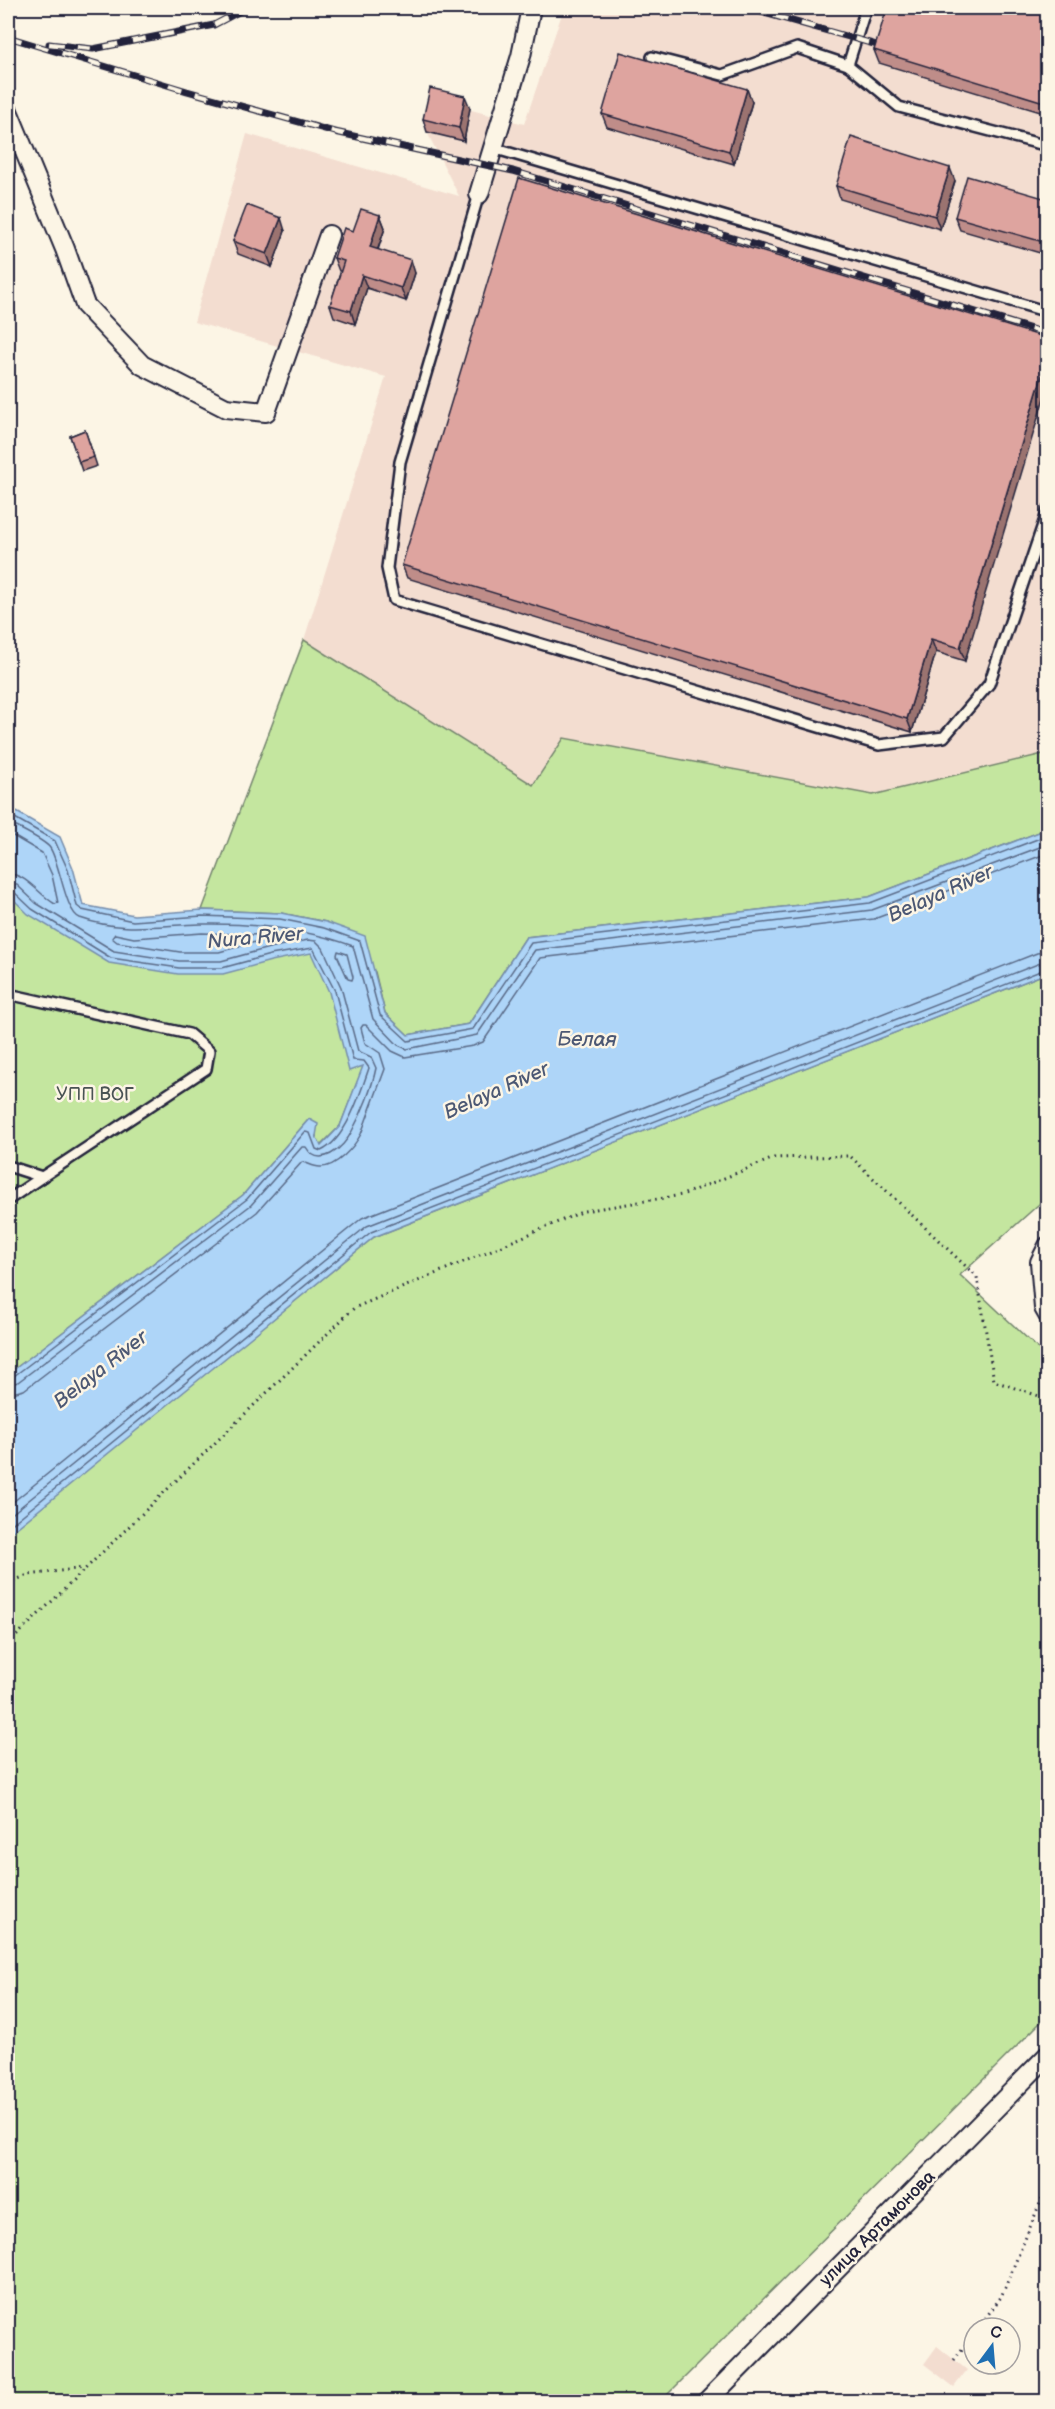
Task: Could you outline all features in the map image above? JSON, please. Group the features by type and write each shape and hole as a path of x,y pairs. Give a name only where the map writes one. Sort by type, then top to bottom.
{"street":[{"path":"479,194 520,56 531,8"},
{"path":"8,111 65,249 85,305 142,365 226,408 266,412 328,235"},
{"path":"1044,1254 1044,1308 1047,1315"},
{"name":"улица Артамонова","path":"706,2402 1047,2055"}],"lane":[{"path":"848,65 866,8"},
{"path":"652,57 722,75 797,48 848,65 899,106 1047,146"},
{"path":"493,148 1047,312"},
{"path":"479,194 400,462 387,568 394,600 879,745 944,737 989,684 1047,510"},
{"path":"8,994 189,1034 209,1051 206,1069 8,1200"},
{"path":"8,1166 42,1177"}],"path":[{"path":"8,1644 354,1308 584,1211 682,1196 774,1158 850,1156 977,1277 994,1381 1047,1399"},
{"path":"8,1583 28,1575 86,1568"},
{"path":"987,2316 1001,2297 1047,2184"},
{"path":"954,2360 962,2349"}],"shaded area":[{"path":"564,8 1047,8 1047,753 873,795 564,738 534,785 304,640 386,377 194,322 247,134 459,196 427,132 434,100 524,124"},
{"path":"937,2346 962,2366 962,2376 954,2387 924,2364"}],"green space":[{"path":"304,640 533,785 564,738 873,795 1047,753 1047,829 869,897 526,937 469,1024 408,1035 385,1013 375,972 326,922 281,913 202,910"},
{"name":"УПП ВОГ","path":"8,880 55,929 311,945 364,1065 340,1126 320,1146 309,1119 243,1195 8,1374"},
{"path":"1047,973 1047,1197 960,1275 1047,1357 1047,2016 661,2401 8,2402 8,1534 374,1237"}],"water":[{"name":"Белая","path":"8,807 60,837 73,868 83,905 134,915 202,910 281,913 326,922 365,936 385,1013 408,1035 469,1024 526,937 869,897 1047,829 1047,973 374,1237 8,1535 8,1374 243,1195 309,1119 318,1124 316,1136 321,1146 340,1126 363,1066 349,1071 329,992 311,953 223,974 178,974 109,963 28,914 8,894"}],"building":[{"path":"887,8 1047,8 1047,103 874,50"},
{"path":"620,52 747,89 729,151 602,114"},
{"path":"430,88 465,96 459,128 423,119"},
{"path":"851,137 950,168 935,216 836,186"},
{"path":"967,176 1047,199 1047,243 955,217"},
{"path":"519,178 1047,338 1047,359 960,648 931,639 907,719 402,565"},
{"path":"247,205 281,218 267,254 233,241"},
{"path":"361,209 380,215 370,247 411,260 401,288 362,275 351,311 330,305 344,261 334,258 344,228 353,231"},
{"path":"85,430 94,457 79,462 70,436"}],"railway":[{"path":"49,44 93,49 214,25 246,8"},
{"path":"747,8 891,49"},
{"path":"8,37 187,91 335,132 513,171 1048,334"}],"water label":[{"name":"Belaya River","path":"940,893"},
{"name":"Nura River","path":"255,937"},
{"name":"Belaya River","path":"496,1090"},
{"name":"Belaya River","path":"100,1369"}]}
